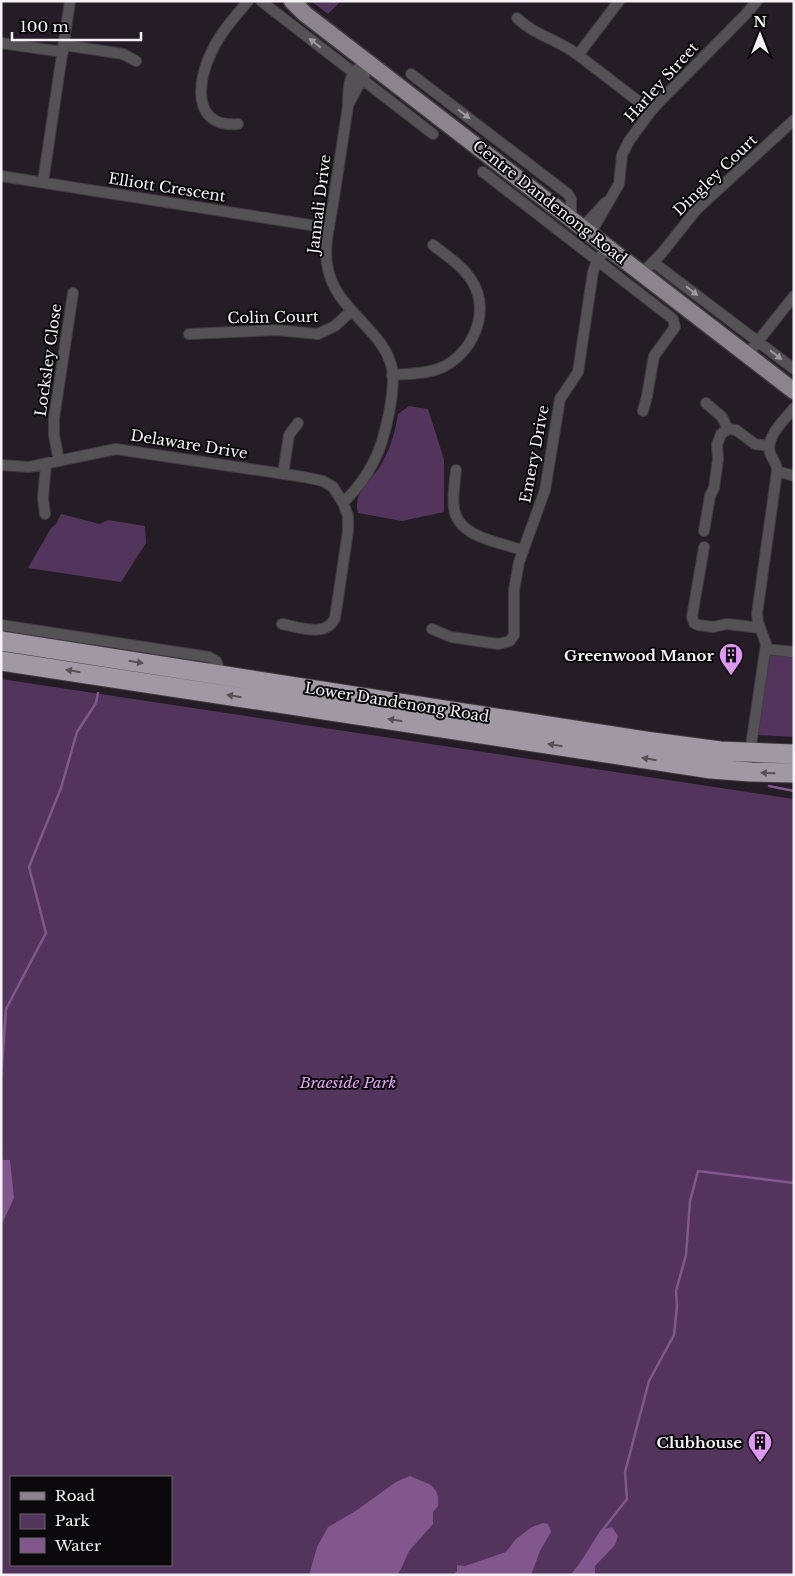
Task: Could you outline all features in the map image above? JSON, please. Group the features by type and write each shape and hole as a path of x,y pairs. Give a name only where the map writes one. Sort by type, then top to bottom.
{"highway":[{"name":"Lower Dandenong Road","path":"1,641 218,667 645,741 712,750 794,754"},
{"name":"Lower Dandenong Road","path":"1,660 711,769 794,773"}],"main road":[{"name":"Centre Dandenong Road","path":"284,1 305,14 608,247 651,270 747,355 794,391"},
{"name":"Centre Dandenong Road","path":"292,1 305,14"}],"street":[{"path":"43,182 70,1"},
{"path":"238,124 221,123 210,118 203,106 202,87 212,50 248,1"},
{"path":"261,1 433,134"},
{"path":"578,55 620,1"},
{"name":"Harley Street","path":"581,227 612,196 619,184 622,155 625,147 651,111 757,1"},
{"path":"516,18 528,28 566,46 651,111"},
{"path":"1,43 123,54 136,61"},
{"path":"358,76 360,66 369,63"},
{"path":"412,74 568,194 581,227"},
{"name":"Jannali Drive","path":"341,500 357,487 375,460 382,442 391,395 392,375 390,362 381,344 342,301 329,275 326,257 348,106 348,86 358,76"},
{"path":"414,98 425,84"},
{"name":"Dingley Court","path":"651,270 661,254 697,209 794,120"},
{"name":"Centre Dandenong Road","path":"483,172 673,319 675,327 654,356 643,411"},
{"name":"Elliott Crescent","path":"1,176 329,228"},
{"path":"392,375 429,372 448,364 457,358 470,343 478,325 479,305 474,284 462,267 433,246"},
{"name":"Emery Drive","path":"432,629 451,637 498,644 510,641 515,632 514,590 522,550 539,510 545,490 560,399 578,372 591,277 597,261 608,247"},
{"name":"Centre Dandenong Road","path":"651,270 758,341 794,369"},
{"name":"Locksley Close","path":"59,461 54,435 54,418 73,293"},
{"path":"747,355 794,296"},
{"name":"Colin Court","path":"189,334 276,330 318,334 335,326 351,311"},
{"path":"706,403 722,417 728,429"},
{"path":"750,753 766,649 757,608 777,471 769,446 772,436 794,408"},
{"path":"283,474 288,435 298,423"},
{"path":"704,531 710,496 714,488 718,459 718,441 722,434 728,429 736,430 755,444 769,446"},
{"name":"Delaware Drive","path":"1,464 29,466 46,464 116,449 313,479 341,500"},
{"path":"45,514 43,498 46,464"},
{"path":"456,470 454,509 458,522 462,527 473,534 522,550"},
{"path":"777,471 794,476"},
{"path":"282,624 321,630 328,627 334,621 348,531 348,516 341,500"},
{"path":"704,547 692,617 694,623 713,627 727,624 760,628"},
{"name":"Lower Dandenong Road","path":"1,625 218,667"},
{"path":"766,649 794,652"}],"green space":[{"path":"311,1 341,1 328,14"},
{"path":"409,406 428,409 444,459 444,512 402,521 358,513 358,499 385,457 396,427 398,414"},
{"path":"61,514 100,524 108,520 145,526 146,543 121,582 28,568"},
{"path":"772,654 794,656 794,737 757,735 769,656"},
{"name":"Braeside Park","path":"1,679 794,799 794,1575 1,1575"}],"water":[{"path":"1,1156 3,1160 10,1160 14,1198 1,1226"},
{"path":"410,1476 431,1485 438,1497 438,1506 433,1512 433,1524 409,1551 397,1575 309,1575 317,1547 328,1527 354,1512 396,1482"},
{"path":"543,1523 548,1524 551,1532 540,1551 531,1575 453,1575 457,1571 457,1565 465,1566 506,1552 516,1539 532,1527"},
{"path":"612,1527 618,1536 615,1545 595,1566 595,1575 570,1575 601,1530"}],"waterway":[{"path":"1,1079 6,1009 46,933 29,867 61,788 77,732 96,703 98,693"},
{"path":"769,786 794,791"},
{"path":"1,1144 1,1164"},
{"path":"601,1532 627,1499 625,1472 649,1381 674,1335 677,1306 676,1291 686,1255 690,1201 698,1171 794,1183"}],"place":[{"name":"Greenwood Manor","path":"731,676"},
{"name":"Clubhouse","path":"760,1463"}]}
